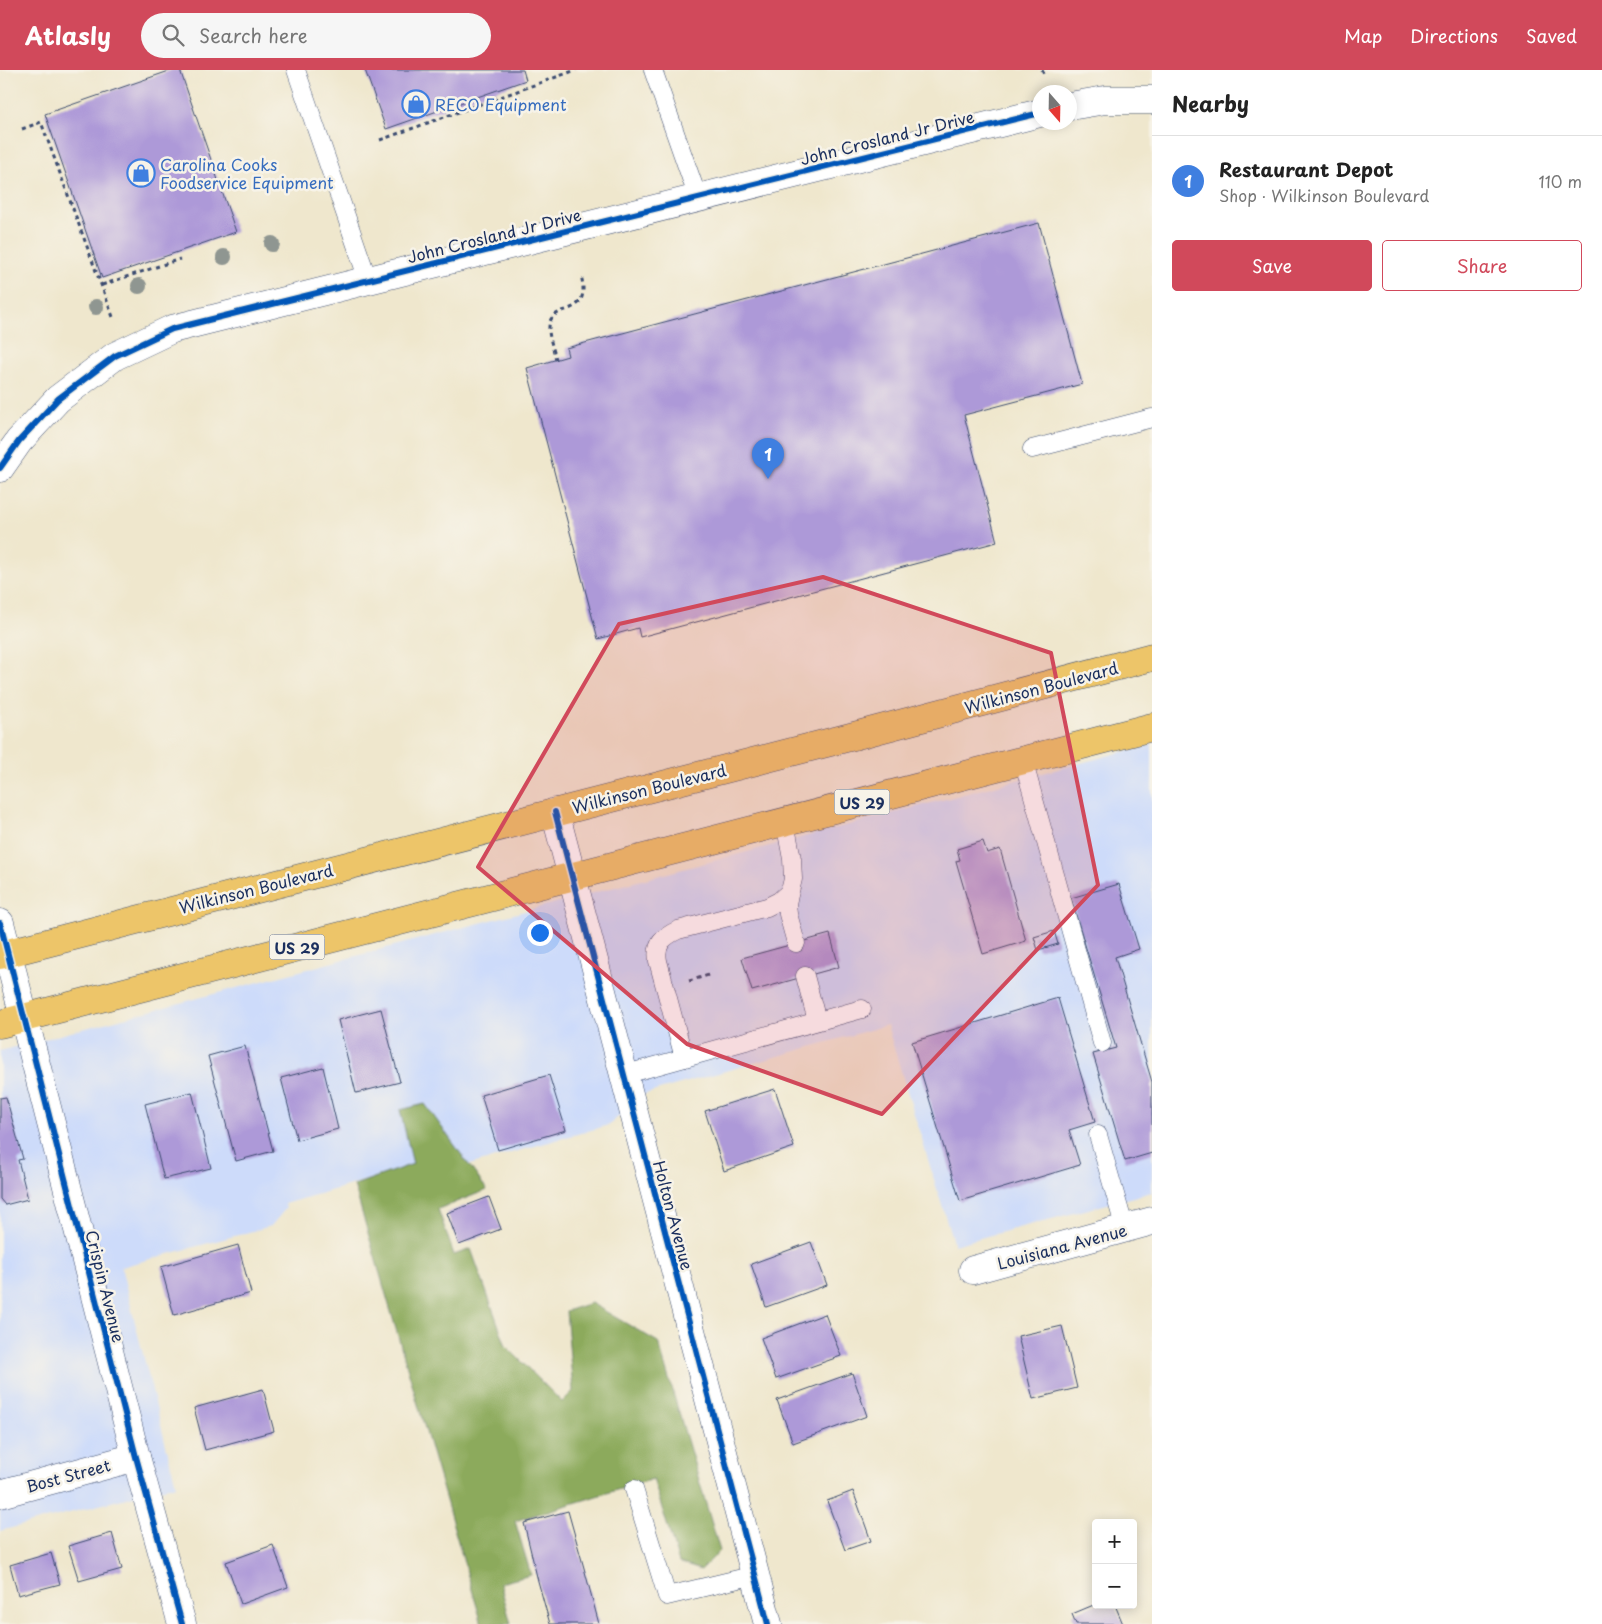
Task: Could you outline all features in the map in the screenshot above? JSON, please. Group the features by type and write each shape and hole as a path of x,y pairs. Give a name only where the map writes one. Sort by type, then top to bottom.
{"main road":[{"name":"Wilkinson Boulevard","path":"4,954 1152,657"},
{"name":"US 29","path":"12,1021 1152,727"}],"street":[{"path":"1077,105 1105,100 1152,100"},
{"name":"John Crosland Jr Drive","path":"0,468 20,441 58,399 115,356 172,329 1032,115"},
{"name":"Holton Avenue","path":"555,812 768,1624"},
{"path":"0,923 4,954"},
{"name":"Crispin Avenue","path":"4,954 12,1021 182,1624"},
{"name":"Louisiana Avenue","path":"973,1270 1152,1221"},
{"name":"Bost Street","path":"0,1494 136,1457"}],"lane":[{"path":"296,70 368,280"},
{"path":"653,70 698,198"},
{"path":"1032,450 1152,418"},
{"path":"1024,760 1102,1043"},
{"path":"785,822 792,859 793,879 788,893 788,914 796,943"},
{"path":"684,1058 656,952 660,942 667,935 678,930 767,907 779,901 788,893"},
{"path":"804,976 817,1022"},
{"path":"623,1075 862,1009"},
{"path":"1098,1135 1125,1229"},
{"path":"634,1489 667,1596 755,1575"}],"path":[{"path":"380,140 576,70"},
{"path":"1042,70 1045,77"},
{"path":"22,129 41,122 114,317"},
{"path":"102,285 180,259"},
{"path":"556,360 548,329 552,318 562,310 574,307 583,298 585,290 581,274"}],"highlighted area":[{"path":"823,577 1051,653 1098,885 882,1114 687,1044 478,867 619,624"}],"shaded area":[{"path":"1152,744 1152,1192 954,1245 887,1025 645,1094 609,1125 469,1165 425,1104 400,1110 414,1164 284,1204 286,1208 271,1226 121,1267 176,1485 0,1531 0,1051"}],"green space":[{"path":"425,1104 487,1190 438,1209 454,1255 471,1249 506,1346 562,1402 573,1391 566,1311 591,1303 658,1342 720,1551 701,1570 679,1563 653,1479 515,1521 531,1575 500,1583 511,1624 482,1624 354,1185 413,1164 400,1110"}],"building":[{"name":"Carolina Cooks Foodservice Equipment","path":"172,70 180,70 236,232 102,278 45,114"},
{"name":"RECO Equipment","path":"365,70 523,70 526,80 386,129"},
{"path":"1039,223 1082,384 964,415 997,542 640,637 638,628 598,639 527,368 568,356 566,348"},
{"path":"983,841 987,853 1000,849 1026,941 983,954 956,861 960,860 957,849"},
{"path":"1119,884 1139,949 1115,957 1152,1082 1152,1153 1125,1161 1093,1054 1116,1048 1071,898"},
{"path":"1054,931 1058,944 1038,950 1034,937"},
{"path":"830,934 839,967 752,991 742,958"},
{"path":"1058,998 1095,1122 1069,1130 1080,1165 960,1201 912,1042"},
{"path":"381,1009 400,1082 356,1093 338,1020"},
{"path":"245,1046 273,1151 236,1161 208,1056"},
{"path":"323,1067 338,1129 297,1140 281,1078"},
{"path":"549,1075 566,1130 498,1150 481,1095"},
{"path":"775,1089 794,1147 724,1171 705,1111"},
{"path":"192,1092 211,1168 164,1179 145,1104"},
{"path":"6,1097 23,1159 18,1160 28,1199 5,1205 0,1199 0,1098"},
{"path":"489,1197 501,1229 459,1245 447,1213"},
{"path":"811,1242 827,1285 766,1307 751,1264"},
{"path":"238,1245 251,1293 174,1315 161,1267"},
{"path":"825,1314 841,1356 776,1379 761,1338"},
{"path":"1062,1326 1077,1388 1033,1399 1018,1336"},
{"path":"852,1373 867,1416 793,1443 777,1400"},
{"path":"263,1389 274,1431 205,1450 194,1408"},
{"path":"853,1491 871,1541 845,1550 827,1501"},
{"path":"568,1511 599,1624 550,1624 538,1581 524,1523"},
{"path":"112,1533 122,1569 79,1581 68,1546"},
{"path":"273,1545 288,1587 241,1604 226,1562"},
{"path":"51,1553 60,1584 18,1595 10,1565"},
{"path":"1092,1606 1092,1609 1117,1609 1123,1624 1076,1624 1072,1614"}],"cycle path":[{"path":"0,468 19,441 58,399 115,356 172,329 1032,115"},
{"path":"555,812 768,1624"},
{"path":"0,923 136,1457 182,1624"}],"place":[{"name":"RECO Equipment","path":"416,104"},
{"name":"Carolina Cooks Foodservice Equipment","path":"141,173"},
{"name":"Restaurant Depot","path":"768,479"}]}
